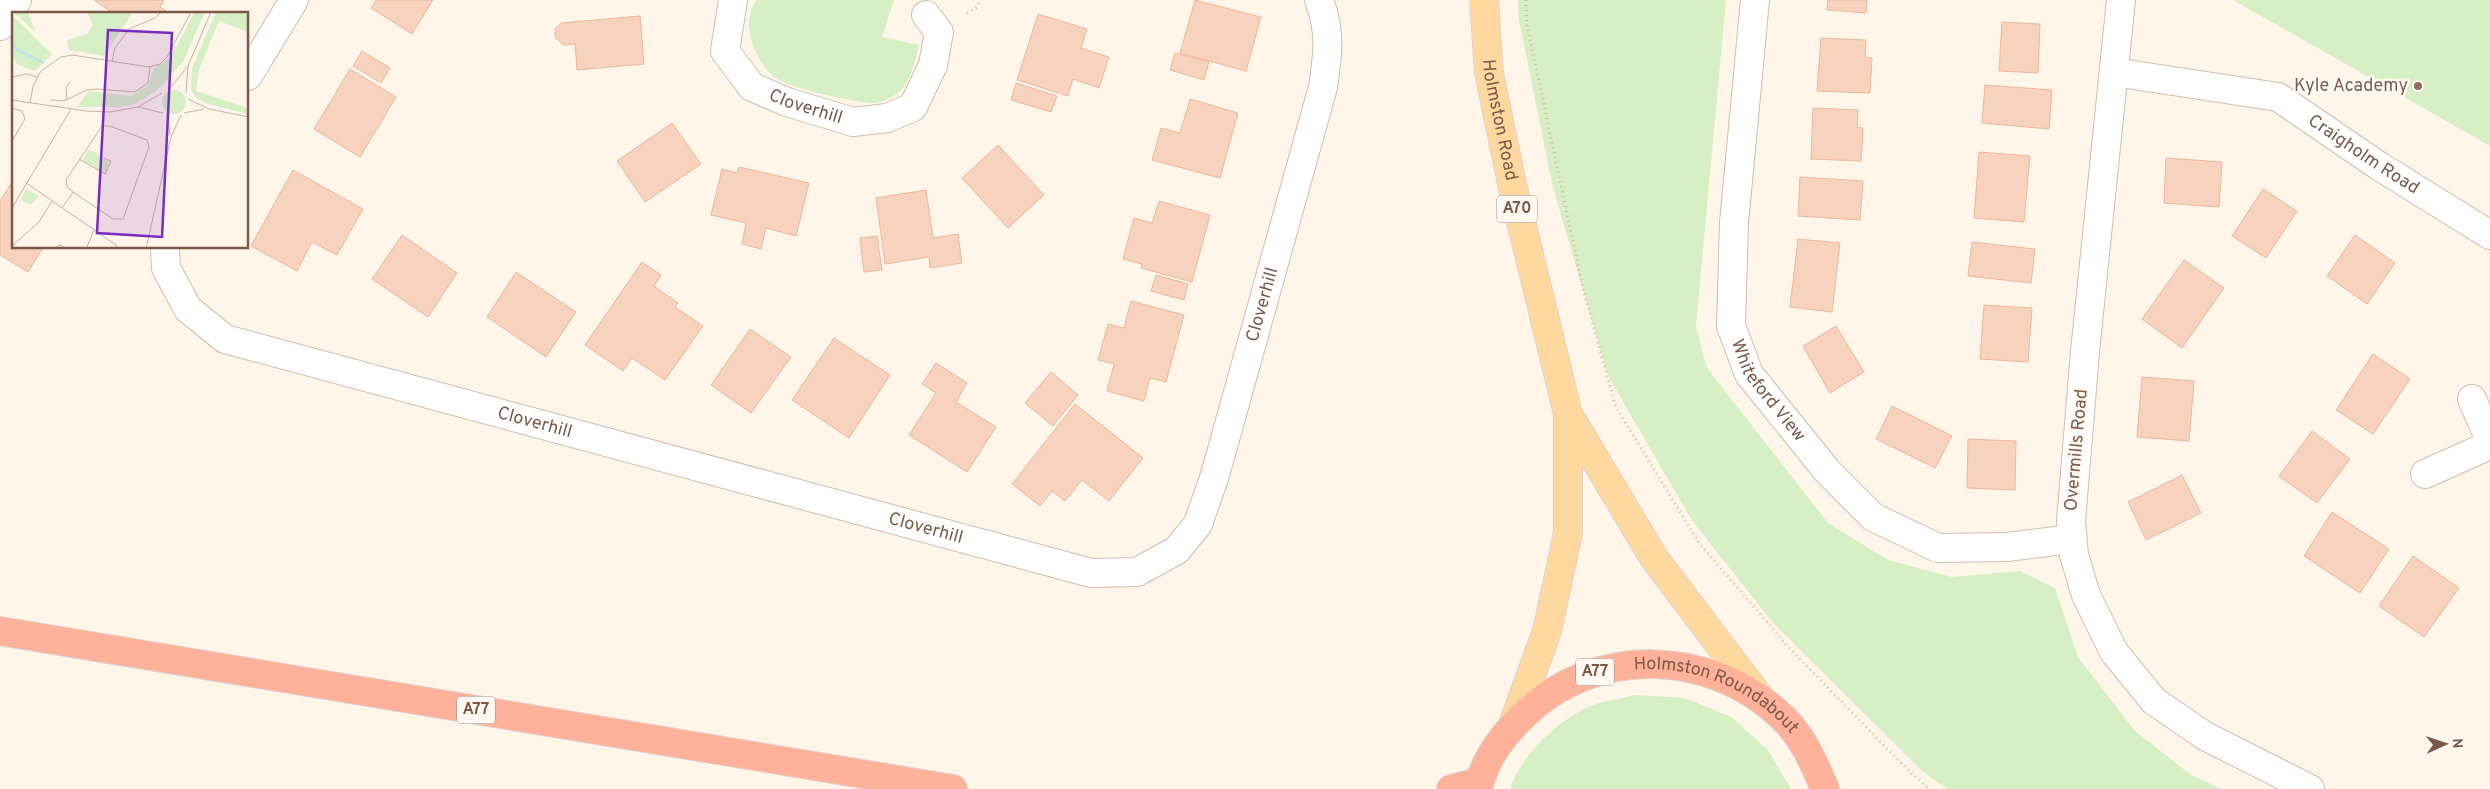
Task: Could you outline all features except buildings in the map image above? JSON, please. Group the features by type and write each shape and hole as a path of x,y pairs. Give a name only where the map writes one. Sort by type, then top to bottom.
{"highway":[{"name":"A77","path":"0,631 953,789"},
{"name":"Holmston Roundabout","path":"1479,786 1491,756 1512,727 1534,705 1560,686 1588,673 1628,664 1670,663 1724,678 1760,698 1784,719 1811,755 1825,789"},
{"name":"A77","path":"1451,789 1479,786"}],"main road":[{"name":"Holmston Road","path":"1484,0 1489,74 1514,193 1568,414"},
{"name":"A70","path":"1568,414 1654,558 1760,698"},
{"name":"A70","path":"1512,727 1548,631 1568,533 1568,414"}],"street":[{"path":"0,26 17,0"},
{"path":"249,74 294,0"},
{"name":"Cloverhill","path":"733,0 725,51 752,87 787,102 853,122 887,118 913,107 933,65 939,32 926,15"},
{"name":"Cloverhill","path":"165,249 166,268 188,309 225,339 1092,573 1136,572 1177,550 1198,524 1215,475 1323,87 1329,52 1326,18 1319,0"},
{"name":"Whiteford View","path":"1755,0 1734,223 1731,326 1749,374 1828,472 1873,517 1938,548 2007,547 2072,540"},
{"name":"Overmills Road","path":"2121,0 2085,352 2071,521 2072,540 2086,595 2114,652 2154,701 2205,736 2310,789"},
{"name":"Craigholm Road","path":"2114,72 2278,97 2379,166 2490,235"},
{"path":"2472,399 2490,440"},
{"path":"2425,474 2490,445"}],"path":[{"path":"1526,0 1527,25 1583,289 1616,407 1699,543 1792,651 1909,771 1929,789"}],"green space":[{"path":"756,0 894,0 882,37 919,45 907,81 900,91 894,95 883,101 873,103 821,94 780,80 773,76 762,64 751,40 749,31 750,12"},
{"path":"1518,0 1726,0 1696,326 1707,368 1828,523 1888,560 1952,577 2020,571 2055,588 2078,657 2134,730 2191,775 2222,789 1947,789 1922,771 1774,624 1693,522 1608,376 1552,184 1518,15"},
{"name":"Kyle Academy","path":"2233,0 2490,0 2490,146"},
{"path":"1635,695 1685,698 1731,717 1768,750 1791,789 1510,789 1515,776 1531,752 1540,741 1562,722 1586,708"}],"place":[{"name":"Kyle Academy","path":"2418,86"}]}
